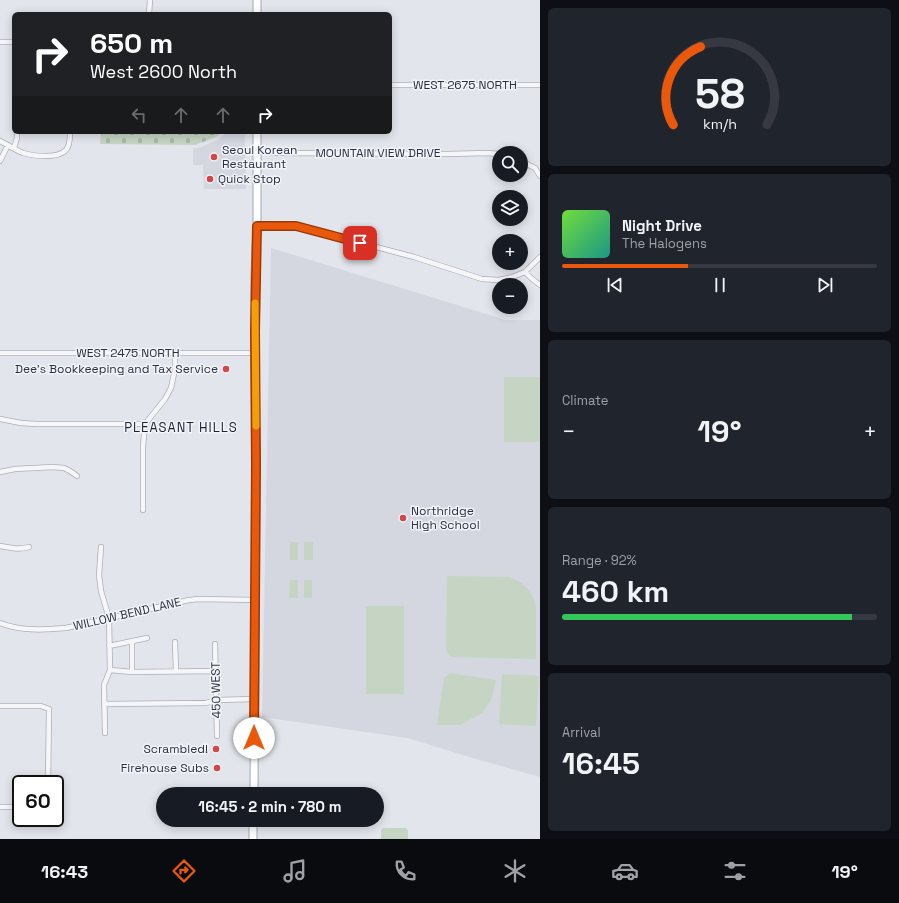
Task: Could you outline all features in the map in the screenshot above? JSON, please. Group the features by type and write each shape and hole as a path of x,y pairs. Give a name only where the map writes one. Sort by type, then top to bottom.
{"main road":[{"path":"257,0 257,12"},
{"path":"254,787 256,465 255,276 257,226 257,134"},
{"path":"253,827 253,839"}],"street":[{"path":"150,0 150,12"},
{"path":"0,42 12,42"},
{"name":"WEST 2675 NORTH","path":"392,85 540,85"},
{"path":"14,148 17,134"},
{"path":"0,141 22,152 35,156 57,156 66,150 70,143 70,134"},
{"path":"0,161 8,145"},
{"name":"MOUNTAIN VIEW DRIVE","path":"257,151 279,153 492,153"},
{"path":"528,164 535,168 540,176"},
{"path":"257,226 296,226 414,257 482,279 499,280 512,277 525,272 540,257"},
{"path":"525,272 540,284"},
{"name":"WEST 2475 NORTH","path":"0,353 255,353"},
{"path":"143,510 143,446 145,424 165,399 171,388 174,378 175,354"},
{"path":"0,419 36,424 145,424"},
{"path":"0,472 15,469 53,467 64,468 77,476"},
{"path":"0,546 22,550 30,547"},
{"path":"101,547 99,575 101,591 109,618 110,670 104,685 104,733"},
{"name":"WILLOW BEND LANE","path":"0,623 24,629 46,630 66,628 189,600 255,600"},
{"path":"109,646 147,638"},
{"path":"132,641 132,672"},
{"path":"175,642 176,671"},
{"name":"450 WEST","path":"215,644 217,736"},
{"path":"110,670 132,672 215,671"},
{"path":"104,704 206,703 216,700 254,698"},
{"path":"0,706 41,706 49,709 48,775"},
{"path":"0,807 12,807"}],"shaded area":[{"path":"225,134 245,134 246,189 204,189 203,165 193,165 193,148 198,148 218,140"},
{"name":"Northridge High School","path":"271,248 506,320 540,320 540,777 407,738 262,717"}],"green space":[{"path":"101,134 220,134 216,137 195,145 100,144"},
{"path":"504,377 540,377 540,442 504,442"},
{"path":"290,542 298,542 298,560 290,560"},
{"path":"304,542 313,542 313,560 304,560"},
{"path":"447,576 509,577 520,582 527,588 536,605 536,659 451,657 446,651"},
{"path":"290,580 298,580 298,598 289,598"},
{"path":"304,580 312,580 312,598 304,598"},
{"path":"366,606 404,606 404,694 366,694"},
{"path":"450,673 496,680 492,699 482,713 461,725 437,725 444,678"},
{"path":"502,674 539,676 536,726 499,724"},
{"path":"383,828 406,828 408,830 408,839 381,839 381,830"}],"slow traffic":[{"path":"255,303 256,426"}],"place":[{"name":"Seoul Korean Restaurant","path":"214,157"},
{"name":"Quick Stop","path":"210,179"},
{"name":"Dee's Bookkeeping and Tax Service","path":"226,369"},
{"name":"Northridge High School","path":"403,518"},
{"name":"Scrambled!","path":"216,749"},
{"name":"Firehouse Subs","path":"217,768"}],"district":[{"name":"PLEASANT HILLS","path":"181,427"}],"route":[{"path":"254,738 256,465 255,276 257,226 296,226 360,243"}]}
